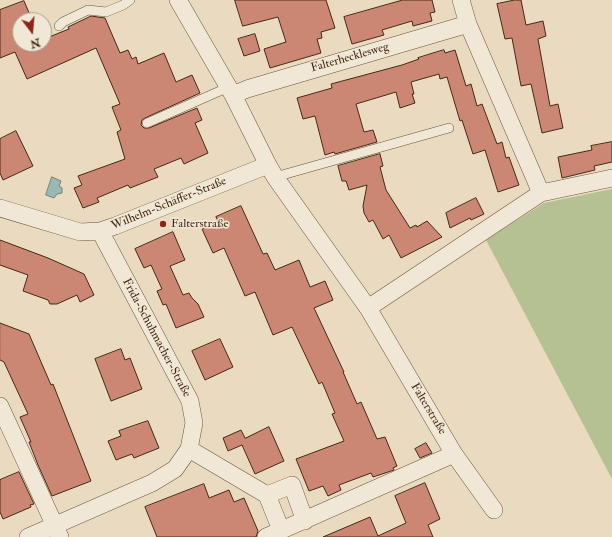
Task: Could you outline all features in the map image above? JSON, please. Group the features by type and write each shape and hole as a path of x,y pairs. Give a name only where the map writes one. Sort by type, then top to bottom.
{"street":[{"name":"Falterstraße","path":"178,0 231,91 272,171 368,308 454,454 494,510"},
{"path":"461,0 468,24 541,193"},
{"name":"Falterhecklesweg","path":"231,91 247,89 468,24"},
{"name":"Wilhelm-Schäffer-Straße","path":"0,208 80,232 100,231 272,171"},
{"path":"368,308 541,193 612,178"},
{"name":"Frida-Schuhmacher-Straße","path":"28,537 57,532 152,483 175,469 189,449 194,423 190,401 100,231"},
{"path":"0,406 57,532"},
{"path":"189,449 267,495"},
{"path":"267,495 273,534 454,454"},
{"path":"267,495 292,485 305,520"}],"lane":[{"path":"59,26 63,22 88,10 106,12 123,5 130,0"},
{"path":"148,123 231,91"},
{"path":"272,171 449,128"}],"green space":[{"path":"612,189 612,479 486,240 544,203"}],"water":[{"path":"52,177 61,181 59,186 62,188 62,193 57,194 54,198 46,195"}],"building":[{"path":"235,0 326,0 335,28 321,32 322,38 317,39 321,53 270,68 264,49 286,42 278,17 243,26"},
{"path":"403,0 432,0 435,12 430,13 432,21 413,26 412,21 382,30 384,35 352,44 344,17"},
{"path":"521,0 526,25 543,21 546,36 538,39 550,106 558,104 563,128 542,133 531,84 521,86 512,38 505,39 497,4"},
{"path":"24,1 29,12 12,12 12,52 15,52 0,58 0,10"},
{"path":"91,16 105,18 120,53 128,50 132,59 136,57 138,64 164,53 176,82 192,75 200,93 145,118 142,120 141,125 144,128 149,128 197,108 202,120 195,123 208,153 184,164 181,158 154,169 158,177 130,188 128,185 97,198 99,202 83,208 74,188 82,185 78,176 125,159 117,132 121,130 112,107 120,104 96,48 27,79 15,52 52,52 52,36 69,29 68,27"},
{"path":"255,34 260,51 244,56 238,39"},
{"path":"444,50 445,53 455,50 466,86 471,84 477,106 482,104 497,144 502,142 506,158 509,157 519,185 498,192 485,150 473,154 462,120 460,121 447,77 440,79 439,74 411,82 414,94 412,94 415,103 400,108 396,92 356,104 364,132 373,130 377,142 335,154 334,152 325,155 315,116 303,119 297,98 332,88 331,84 402,65 419,59 418,58"},
{"path":"16,131 33,166 3,180 0,173 0,139"},
{"path":"612,142 612,162 594,166 595,170 562,178 558,157 592,150 591,146"},
{"path":"380,154 383,166 380,167 386,190 410,228 416,225 417,227 427,221 442,237 401,258 389,235 383,239 373,220 369,222 364,213 363,206 367,185 349,190 346,181 342,181 338,166"},
{"path":"476,198 484,214 471,220 470,218 450,228 446,213"},
{"path":"241,206 263,254 267,253 275,270 299,260 310,287 325,281 333,300 314,308 344,372 357,404 361,402 377,439 385,437 397,466 393,468 394,470 373,477 371,473 339,485 341,490 328,496 323,486 309,491 296,459 344,441 332,414 335,413 322,382 319,384 292,327 273,335 255,292 245,296 224,248 213,253 202,229 218,221 216,217"},
{"path":"173,232 185,260 170,266 183,295 189,293 198,304 204,317 176,328 166,304 163,305 157,291 162,289 151,265 144,268 135,249"},
{"path":"0,240 48,258 84,274 94,295 80,302 77,295 57,304 50,304 48,300 23,291 28,275 0,265"},
{"path":"0,323 29,334 51,385 53,384 91,481 52,496 38,465 29,442 31,442 20,417 28,414 4,362 0,360"},
{"path":"220,339 233,367 205,380 192,351"},
{"path":"121,349 125,360 130,358 142,389 111,401 95,359"},
{"path":"148,421 159,448 134,458 132,454 116,460 108,441 121,436 119,431"},
{"path":"269,427 284,461 255,474 242,445 228,451 223,438 241,430 245,438"},
{"path":"426,443 432,453 420,458 415,449"},
{"path":"19,472 34,504 30,505 31,507 3,519 0,512 0,480"},
{"path":"425,483 440,519 428,525 433,537 323,537 370,517 378,536 406,523 395,496"},
{"path":"204,484 209,498 229,490 234,502 244,498 258,531 256,537 157,537 145,507"}],"place":[{"name":"Falterstraße","path":"163,224"}]}
